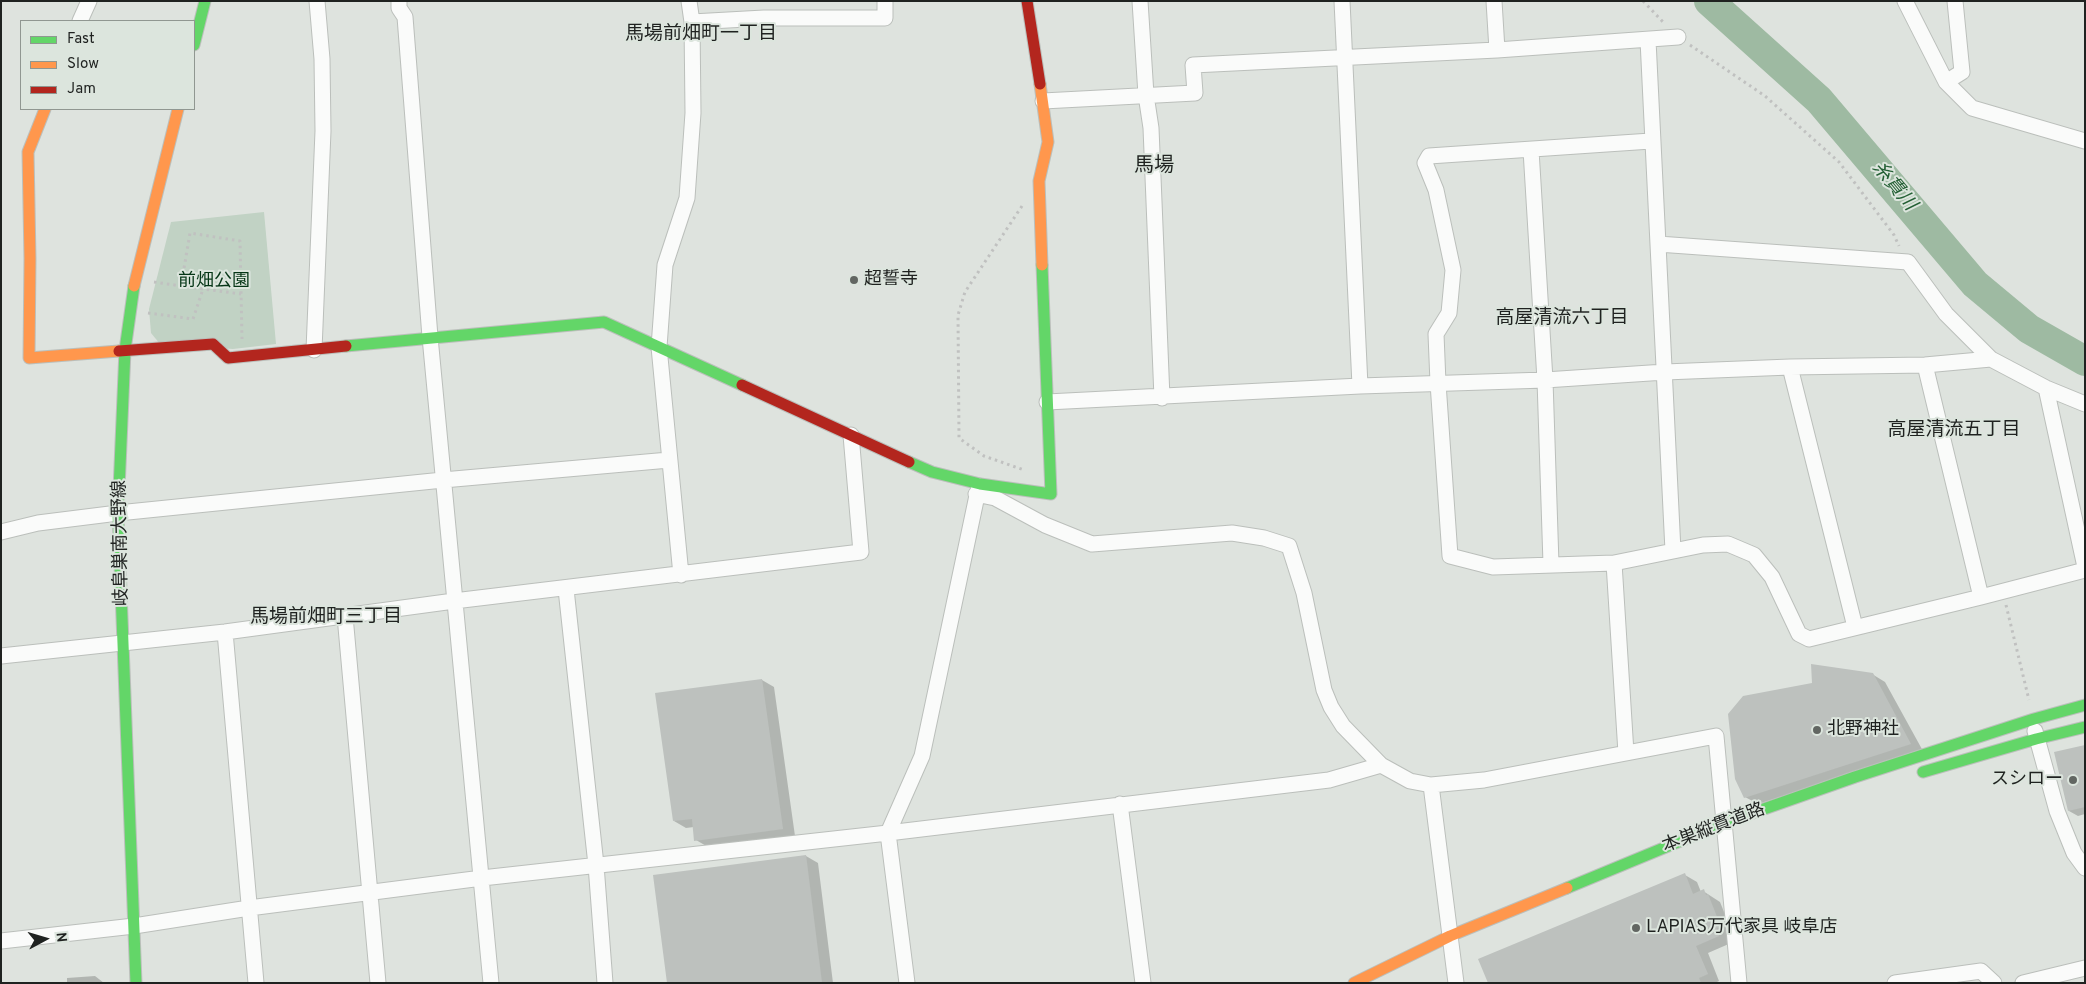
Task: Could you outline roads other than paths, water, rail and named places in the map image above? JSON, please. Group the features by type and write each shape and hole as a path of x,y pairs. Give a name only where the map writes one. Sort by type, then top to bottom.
{"main road":[{"path":"195,41 205,1"},
{"path":"45,110 28,152 29,358 214,344 228,358 430,337 604,322 932,472 978,489 1051,494 1039,181 1048,142 1026,1"},
{"name":"岐阜巣南大野線","path":"136,983 118,513 125,350 135,279 178,110"},
{"name":"本巣縦貫道路","path":"1354,983 1450,936 1726,835 1855,777 2034,719 2085,705"},
{"path":"1914,774 2036,738 2085,727"}],"street":[{"path":"80,20 89,1"},
{"path":"314,350 323,131 322,59 317,1"},
{"path":"399,1 399,8 405,18 430,337 491,983"},
{"path":"681,575 659,347 665,266 687,198 693,113 692,22 689,1"},
{"path":"692,22 764,18 885,18 885,1"},
{"path":"1140,1 1146,95 1151,128 1162,398"},
{"path":"1342,1 1360,386"},
{"path":"1494,1 1497,50"},
{"path":"1905,1 1946,82 1972,108 2085,141"},
{"path":"1946,82 1962,72 1955,1"},
{"path":"1043,102 1195,93 1193,65 1497,50 1678,37"},
{"path":"1648,40 1673,552"},
{"path":"1652,141 1429,156 1425,164 1436,190 1453,270 1449,313 1436,334 1450,556 1493,567 1614,563 1704,545 1728,544 1754,555 1772,577 1799,634 1809,639 2003,592 2085,568 2046,388"},
{"path":"1531,150 1545,380 1551,564"},
{"path":"1658,244 1908,262 1946,314 1991,359 2046,388 2085,404"},
{"path":"1047,402 1162,398 1360,386 1545,380 1665,372 1790,367 1925,365 1991,359"},
{"path":"1925,365 1981,597"},
{"path":"1790,367 1855,627"},
{"path":"1,656 225,632 454,601 861,552 851,435"},
{"path":"1,532 38,523 118,513 443,480 669,460"},
{"path":"907,983 888,832 922,756 967,551 978,489 1045,525 1092,544 1232,533 1264,538 1288,546 1304,593 1324,690 1331,707 1344,726 1381,765 1410,781 1432,785 1484,780 1716,736 1739,983"},
{"path":"1614,563 1626,753"},
{"path":"566,589 596,865 605,983"},
{"path":"345,616 378,983"},
{"path":"225,632 256,983"},
{"path":"2034,719 2036,738 2057,811 2074,853 2085,868"},
{"path":"1,941 134,926 249,908 482,878 1330,780 1381,765"},
{"path":"1432,785 1456,983"},
{"path":"1120,804 1143,983"},
{"path":"2023,983 2085,968"},
{"path":"1895,983 1981,971 1994,983"}],"waterway":[{"name":"糸貫川","path":"1709,1 1819,100 1975,284 2029,329 2085,361"}],"place":[{"name":"超誓寺","path":"854,280"},
{"name":"北野神社","path":"1817,730"},
{"name":"スシロー","path":"2073,780"},
{"name":"LAPIAS万代家具 岐阜店","path":"1636,928"}],"district":[{"name":"馬場前畑町一丁目","path":"701,35"},
{"name":"馬場","path":"1154,167"},
{"name":"高屋清流六丁目","path":"1562,319"},
{"name":"高屋清流五丁目","path":"1954,431"},
{"name":"馬場前畑町三丁目","path":"326,618"}],"park label":[{"name":"前畑公園","path":"214,282"}]}
